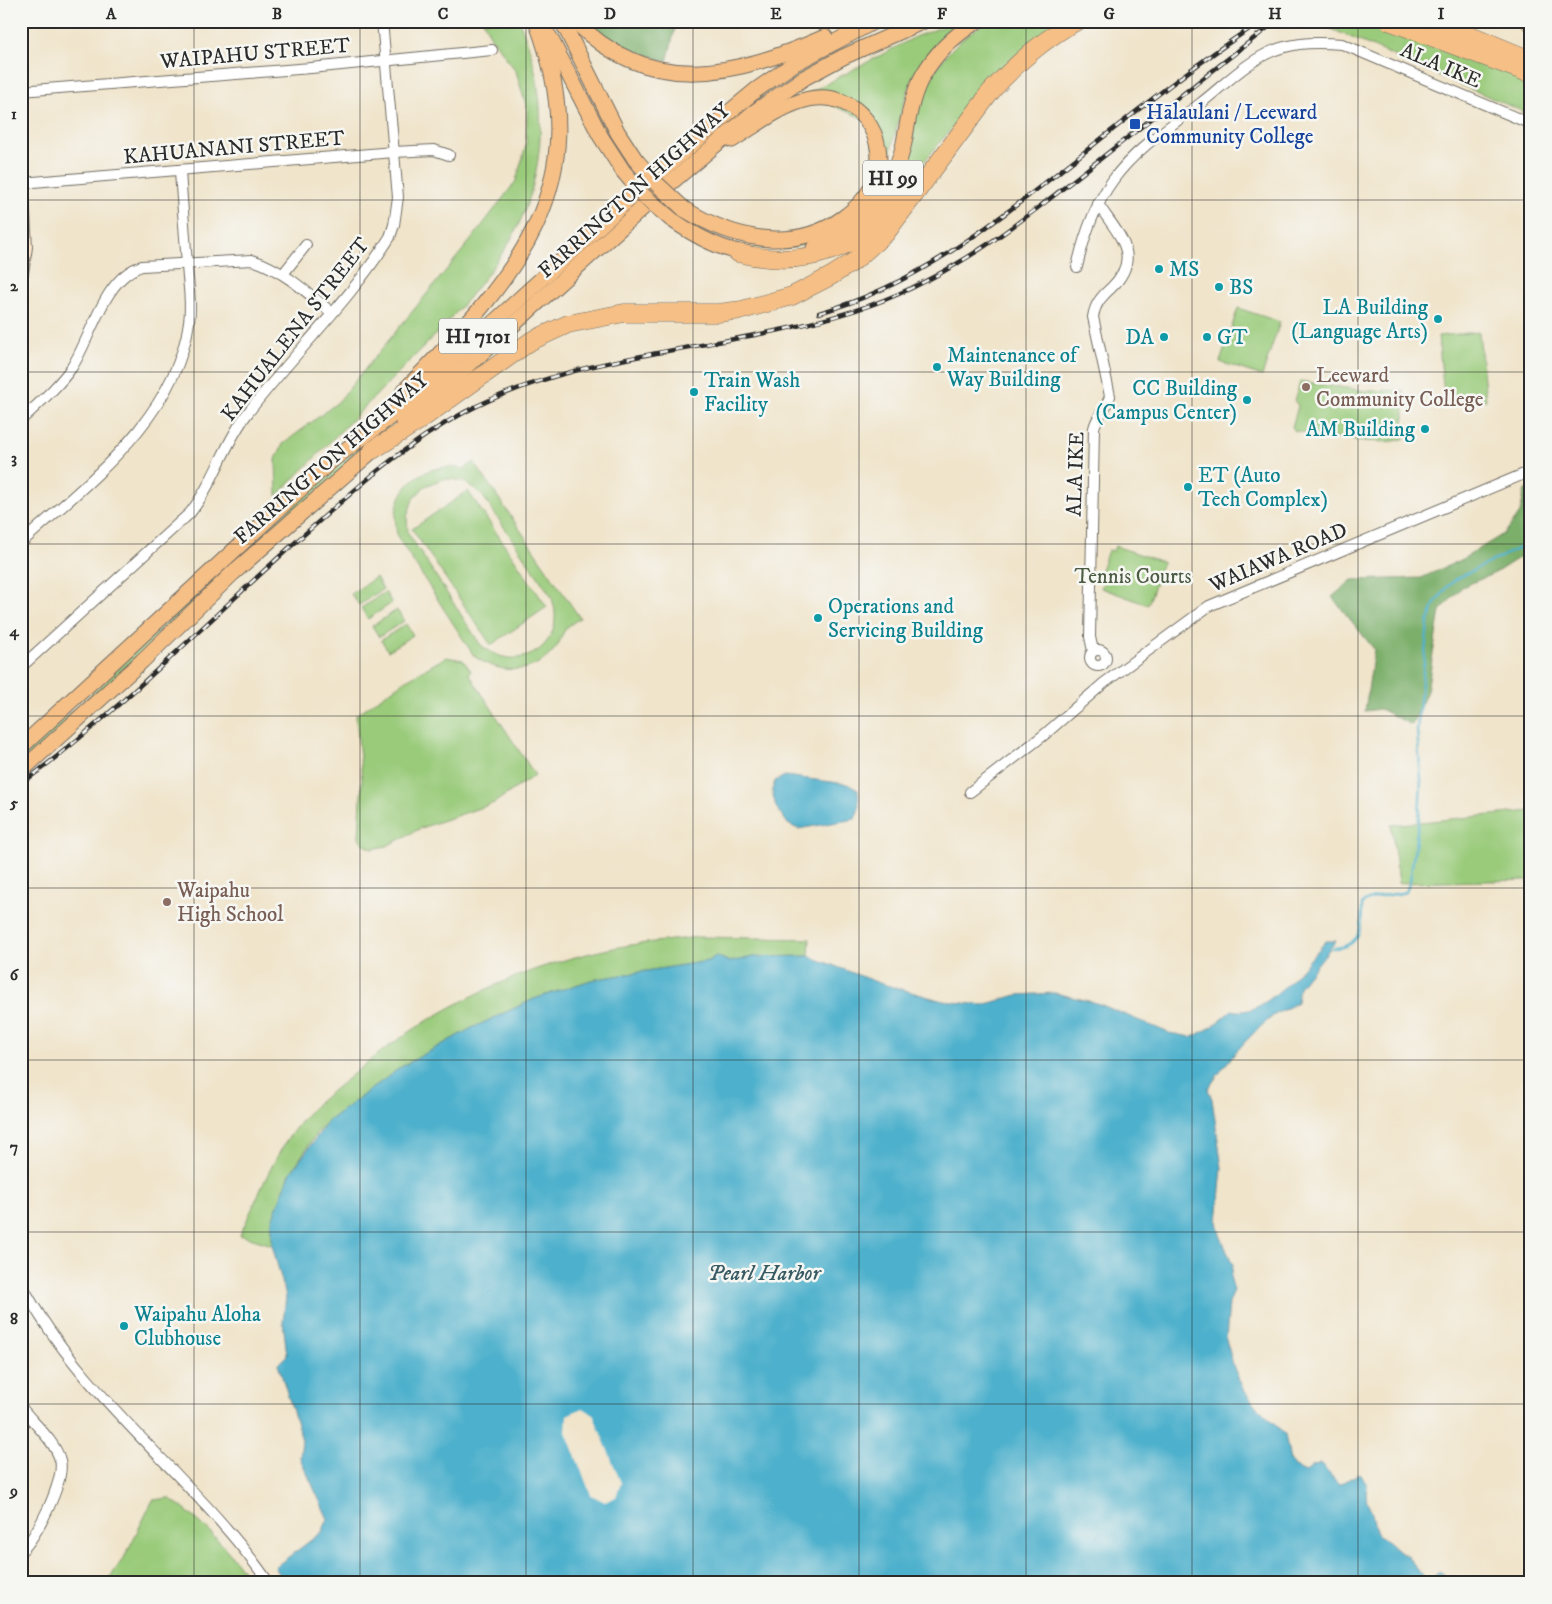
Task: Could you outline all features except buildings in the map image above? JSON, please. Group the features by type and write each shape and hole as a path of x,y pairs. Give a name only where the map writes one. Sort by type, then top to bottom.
{"highway":[{"path":"738,253 766,259 804,259 827,253 862,235 887,212 993,89 1025,56 1077,21"},
{"path":"1389,21 1531,74"},
{"path":"1436,21 1531,60"},
{"path":"372,450 419,422 531,341 568,324 624,313 718,313 742,310 792,296 831,276 853,262 886,233 993,89"}],"main road":[{"path":"332,460 377,419 447,346 504,279 534,231 541,216 554,172 559,128 554,82 536,21"},
{"name":"HI 99","path":"542,21 601,138 623,172 645,197 671,219 705,240 738,253 776,255 808,250 841,236 865,217 892,180 921,79 940,50 963,30 978,21"},
{"path":"562,21 618,133 635,159 657,184 684,209 724,230 755,239 782,240 813,234 850,213 861,202 874,182 878,171 878,150 872,129 860,112 842,101 820,98 804,101 782,110 731,141 667,186"},
{"path":"575,21 593,38 633,61 663,70 696,73 728,71 745,66 813,42 860,21"},
{"name":"FARRINGTON HIGHWAY","path":"21,747 332,460 390,416 626,202 756,90 795,63 875,21"},
{"name":"FARRINGTON HIGHWAY","path":"21,771 142,661 233,573 443,390 667,186 753,113 804,78 843,57 924,21"}],"street":[{"name":"KAHUALENA STREET","path":"21,667 190,513 205,492 246,416 332,313 390,237 394,225 398,197 382,21"},
{"name":"ALA IKE","path":"1077,267 1089,224 1098,204 1113,180 1133,156 1259,58 1296,44 1317,42 1342,44 1531,124"},
{"name":"WAIPAHU STREET","path":"21,91 386,61 492,50"},
{"name":"KAHUANANI STREET","path":"21,182 180,171 394,152 434,150 448,155"},
{"path":"21,543 111,461 154,409 168,385 186,340 190,304 180,171"},
{"path":"21,182 25,247 21,273"},
{"name":"ALA IKE","path":"1093,651 1090,638 1094,428 1098,415 1108,402 1110,396 1093,318 1095,307 1120,279 1128,262 1124,244 1098,204"},
{"path":"283,274 306,245"},
{"path":"21,420 50,393 71,368 84,347 109,295 121,277 132,268 252,260 268,265 283,274 332,313"},
{"name":"WAIAWA ROAD","path":"970,792 1044,735 1104,683 1209,606 1531,470"},
{"path":"21,1283 58,1343 90,1382 231,1532 269,1583"},
{"path":"21,1407 54,1449 62,1468 59,1481 38,1529 32,1540 21,1551"}],"green space":[{"path":"483,21 519,21 529,48 536,77 540,107 537,167 530,196 519,223 493,267 453,316 277,496 276,459 283,444 338,402 471,240 516,181 526,145 527,109 516,71 491,37"},
{"path":"581,21 677,21 667,62 614,43"},
{"path":"959,21 965,21 935,47 924,60 916,74 903,105 885,173 877,189 803,244 785,248 754,247 799,243 874,188 873,123 807,94 917,36"},
{"path":"989,21 1069,21 981,93 898,193 893,193 903,168 917,109 930,79 949,52 961,40"},
{"path":"1313,21 1382,21 1531,81 1531,115"},
{"path":"610,219 613,222 151,644 21,767 21,757 104,683 160,627"},
{"path":"1238,308 1280,322 1262,376 1220,362"},
{"path":"1479,332 1486,400 1445,404 1438,336"},
{"path":"1300,381 1365,391 1403,390 1405,438 1384,442 1368,441 1335,438 1295,431 1292,427 1298,406 1295,401"},
{"path":"474,462 580,618 566,628 556,648 546,658 526,668 516,670 494,667 474,656 398,538 397,507 402,494 410,483 420,475 433,469 448,467 464,469","holes":["443,479 464,482 482,495 551,596 555,613 553,629 547,642 537,651 524,657 510,658 495,654 480,644 408,533 407,517 413,499 425,486"]},
{"path":"1531,489 1531,550 1495,573 1462,587 1440,611 1427,691 1412,725 1380,709 1365,711 1374,649 1332,597 1352,580 1421,578 1461,560 1505,533 1520,513 1525,490"},
{"path":"468,491 547,607 491,645 412,529"},
{"name":"Tennis Courts","path":"1115,546 1163,562 1148,605 1101,588 1104,580 1098,578 1108,550 1113,551"},
{"path":"376,577 383,589 359,605 351,594"},
{"path":"385,592 392,603 368,619 361,608"},
{"path":"397,610 404,621 379,637 372,626"},
{"path":"406,624 413,635 388,651 381,640"},
{"path":"446,657 463,660 471,671 469,674 535,775 494,803 421,828 387,846 372,849 363,844 359,837 362,780 356,715 403,682"},
{"path":"1531,811 1531,880 1399,883 1391,825"},
{"path":"698,937 810,939 809,956 753,957 730,962 716,956 708,961 591,980 534,999 470,1029 401,1067 328,1121 316,1134 290,1174 272,1220 272,1245 240,1235 275,1161 301,1121 312,1108 332,1091 409,1033 470,997 536,969 616,948"},
{"path":"169,1498 181,1506 214,1536 251,1583 106,1583 125,1556 153,1500"}],"water":[{"path":"785,776 847,784 858,790 859,808 855,819 798,829 788,824 776,807 772,791 775,781"},
{"name":"Pearl Harbor","path":"1326,941 1336,941 1299,987 1297,1002 1273,1016 1255,1032 1230,1059 1208,1089 1212,1099 1222,1168 1217,1222 1220,1235 1233,1265 1231,1280 1234,1291 1229,1303 1226,1339 1234,1368 1243,1389 1256,1406 1285,1434 1290,1461 1294,1467 1305,1472 1313,1465 1320,1464 1339,1484 1359,1474 1367,1484 1367,1500 1379,1537 1387,1540 1399,1551 1407,1555 1426,1581 1432,1579 1439,1571 1444,1574 1439,1583 285,1583 275,1567 322,1532 328,1519 300,1458 302,1440 278,1364 287,1355 283,1322 286,1296 272,1245 272,1220 290,1174 328,1121 401,1067 470,1029 534,999 591,980 708,961 716,956 730,962 753,957 809,956 879,983 943,1001 983,1005 1017,995 1055,993 1097,1003 1169,1033 1192,1037 1212,1027 1232,1010 1244,1011 1257,1007 1271,998 1284,988"}],"pier":[{"path":"583,1408 593,1414 621,1483 616,1497 605,1502 591,1495 566,1432 567,1415"}],"waterway":[{"path":"1333,948 1349,944 1358,935 1362,904 1376,897 1406,892 1410,881 1419,818 1421,779 1417,731 1428,623 1435,603 1448,586 1458,578 1531,542"}],"railway":[{"path":"819,313 887,287 949,253 1007,212 1185,74 1261,21"},
{"path":"21,784 93,727 357,488 398,455 442,425 513,390 563,374 665,351 769,332 821,320 871,305 904,292 965,259 1022,220 1276,21"}],"place":[{"name":"Hālaulani / Leeward Community College","path":"1135,124"},
{"name":"MS","path":"1159,269"},
{"name":"BS","path":"1219,287"},
{"name":"LA Building (Language Arts)","path":"1438,319"},
{"name":"DA","path":"1164,337"},
{"name":"GT","path":"1207,337"},
{"name":"Maintenance of Way Building","path":"937,367"},
{"name":"Leeward Community College","path":"1306,387"},
{"name":"Train Wash Facility","path":"694,392"},
{"name":"CC Building (Campus Center)","path":"1247,400"},
{"name":"AM Building","path":"1425,429"},
{"name":"ET (Auto Tech Complex)","path":"1188,487"},
{"name":"Operations and Servicing Building","path":"818,618"},
{"name":"Waipahu High School","path":"167,902"},
{"name":"Waipahu Aloha Clubhouse","path":"124,1326"}]}
